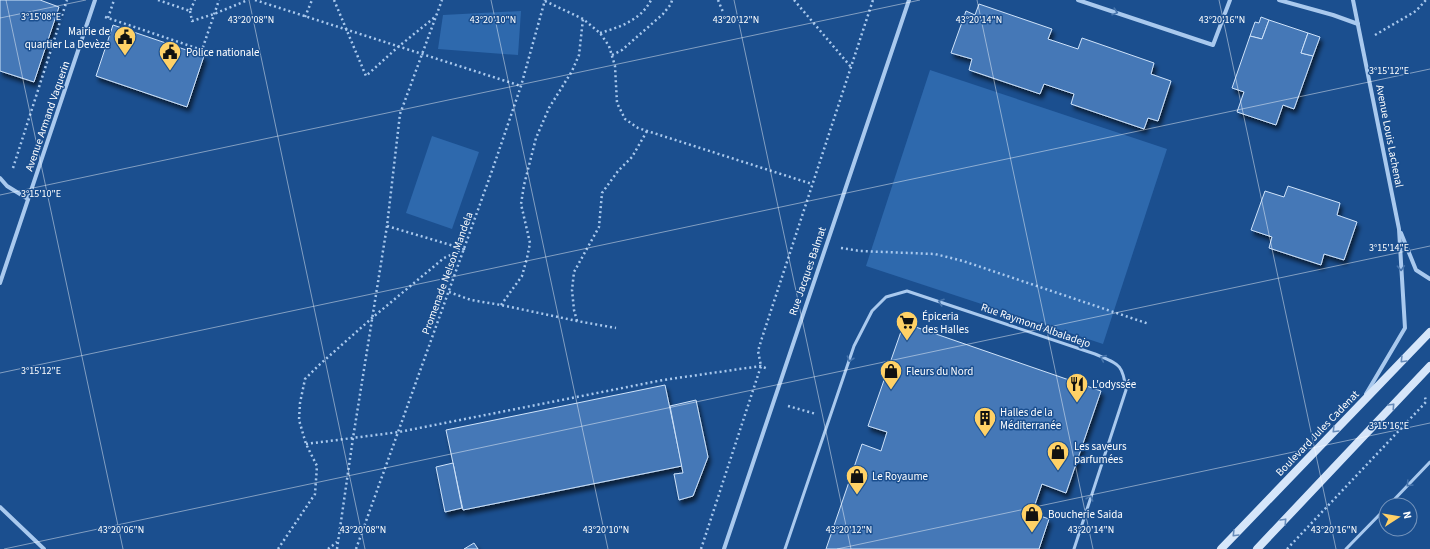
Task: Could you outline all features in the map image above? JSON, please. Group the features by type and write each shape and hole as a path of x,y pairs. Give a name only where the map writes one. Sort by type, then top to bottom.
{"street":[{"name":"Avenue Armand Vaquerin","path":"0,283 95,0"},
{"name":"Rue Jacques Balmat","path":"724,549 782,373 909,0"},
{"path":"1078,0 1213,45 1230,0"},
{"path":"1279,0 1358,24"},
{"name":"Avenue Louis Lachenal","path":"1353,0 1399,229 1405,328 1362,402"},
{"path":"0,178 7,186 28,199"},
{"name":"Avenue Louis Lachenal","path":"1399,229 1416,270 1430,280"},
{"name":"Boulevard Jules Cadenat","path":"1221,549 1430,332"},
{"path":"1257,549 1430,366"},
{"path":"0,507 44,549"}],"lane":[{"name":"Rue Raymond Albaladejo","path":"785,549 854,346 872,311 886,297 907,291 1095,354 1118,364 1125,376 1126,390 1074,549"},
{"path":"1397,497 1430,462"},
{"path":"1346,549 1378,516"}],"path":[{"path":"7,186 67,0"},
{"path":"108,18 114,0"},
{"path":"158,0 190,11"},
{"path":"195,0 190,11 192,21 248,0"},
{"path":"91,12 202,50 219,0"},
{"path":"255,0 520,86"},
{"path":"305,16 312,0"},
{"path":"334,0 366,76 436,16"},
{"path":"337,549 387,226 400,114 442,0"},
{"path":"545,0 583,19 600,33 609,46 615,66 617,103 625,119 638,128 812,184"},
{"name":"Promenade Nelson Mandela","path":"356,549 464,249 520,86 545,0"},
{"path":"600,33 625,25 647,9 651,0"},
{"path":"612,55 622,50 663,14 671,4 672,0"},
{"path":"718,0 723,12"},
{"path":"794,0 851,67"},
{"path":"701,549 761,366 758,351 762,338 873,0"},
{"path":"1362,43 1416,11 1426,0"},
{"path":"502,304 522,276 527,258 530,243 521,204 524,185 536,138 549,108 580,55 583,19"},
{"path":"577,321 574,310 572,290 574,272 599,227 602,193 618,171 632,157 647,131"},
{"path":"387,226 464,249"},
{"path":"826,245 860,251 935,254 963,261 1149,324"},
{"path":"278,549 316,494 317,466 306,444 299,420 300,403 305,379 372,318 444,258 464,249"},
{"path":"449,292 471,300 502,304 616,328"},
{"path":"306,444 399,432 662,380 761,366 782,373"},
{"path":"1287,549 1426,402 1420,377"},
{"path":"799,409 816,415"},
{"path":"328,549 338,542"}],"shaded area":[{"path":"521,11 518,55 438,49 443,15"},
{"path":"930,70 1167,149 1103,344 866,266"},
{"path":"432,136 479,152 452,229 406,213"}],"building":[{"path":"0,0 40,0 59,7 34,82 0,71"},
{"path":"979,4 1052,29 1048,39 1078,49 1082,38 1154,63 1151,74 1171,81 1158,121 1148,118 1144,129 1071,104 1074,94 1044,84 1040,94 969,70 972,59 951,53 966,11 975,15"},
{"path":"1261,17 1269,20 1262,39 1250,36 1255,22 1259,23"},
{"path":"1269,20 1308,33 1301,53 1313,56 1294,109 1283,105 1276,125 1237,112 1244,92 1232,88 1250,36 1262,39"},
{"path":"113,25 204,56 187,107 96,76"},
{"path":"1308,33 1320,37 1313,56 1301,53"},
{"path":"1288,186 1340,203 1337,215 1357,222 1344,260 1324,254 1321,265 1269,248 1272,237 1251,230 1265,191 1284,197"},
{"name":"Halles de la Méditerranée","path":"904,323 1101,391 1066,493 1042,484 1032,513 1049,519 1039,549 826,549 862,444 881,451 887,432 868,426"},
{"path":"665,385 682,466 463,510 446,430"},
{"path":"696,400 708,457 693,496 679,500 674,474 683,473 670,406"},
{"path":"453,463 462,508 445,512 436,467"},
{"path":"474,543 478,549 464,549"}],"place":[{"name":"Mairie de quartier La Devèze","path":"125,56"},
{"name":"Police nationale","path":"170,72"},
{"name":"Épiceria des Halles","path":"907,342"},
{"name":"Fleurs du Nord","path":"891,390"},
{"name":"L'odyssée","path":"1077,404"},
{"name":"Halles de la Méditerranée","path":"985,438"},
{"name":"Les saveurs parfumées","path":"1058,472"},
{"name":"Le Royaume","path":"857,496"},
{"name":"Boucherie Saida","path":"1032,534"}]}
